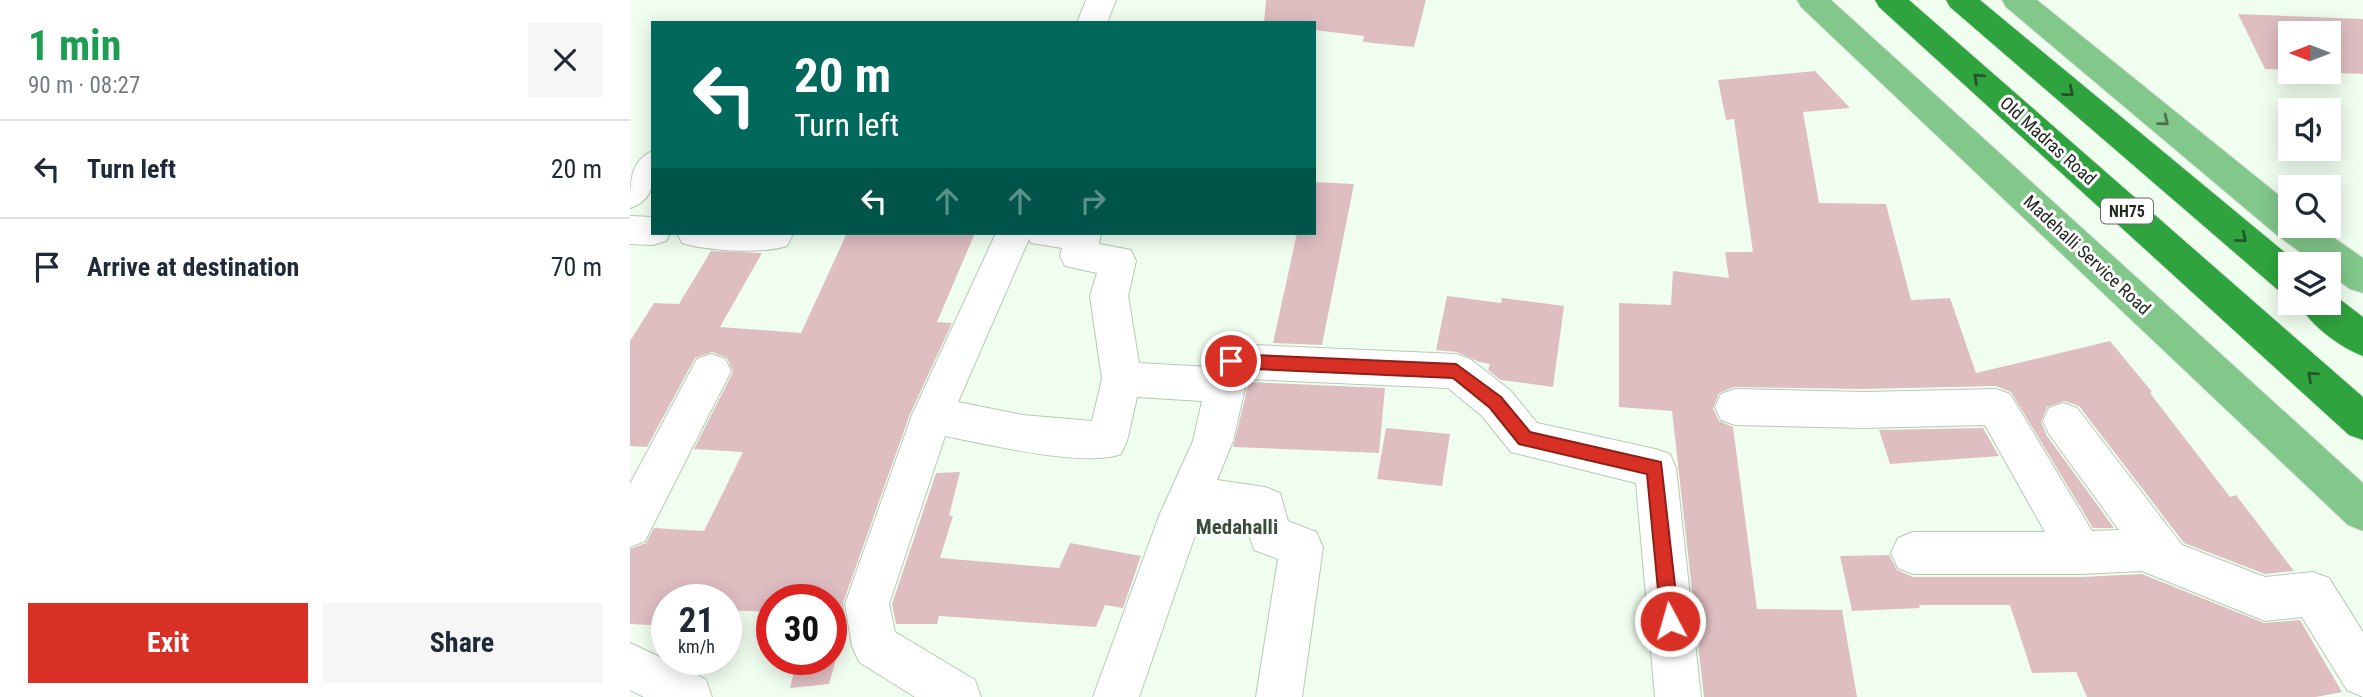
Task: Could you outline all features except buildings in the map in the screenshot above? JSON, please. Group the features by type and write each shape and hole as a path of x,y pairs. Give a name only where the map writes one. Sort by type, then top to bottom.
{"highway":[{"name":"Old Madras Road","path":"1890,0 2363,422"},
{"path":"1961,0 2278,268"},
{"path":"2333,315 2363,340"}],"main road":[{"name":"Madehalli Service Road","path":"1812,0 2363,511"},
{"path":"2017,0 2278,214"},
{"path":"2309,238 2363,278"}],"street":[{"path":"1093,21 1101,0"},
{"path":"630,194 651,167"},
{"path":"630,230 651,231"},
{"path":"748,235 774,236"},
{"path":"958,697 875,646 867,604 932,415 1013,235"},
{"path":"932,415 1023,433 1107,441 1122,379 1109,296 1118,261 1078,256 1084,235"},
{"path":"1116,697 1189,496 1213,441 1231,361 1456,371 1496,402 1525,439 1655,468 1678,697"},
{"path":"630,526 711,371"},
{"path":"1122,379 1225,386"},
{"path":"1735,407 1864,410 1996,407 2081,553"},
{"path":"2063,421 2167,560"},
{"path":"1189,496 1265,507 1269,535 1301,547 1279,697"},
{"path":"1913,553 2081,553 2142,550 2265,599 2313,594 2363,674"},
{"path":"630,666 682,691 688,697"}],"district":[{"name":"Medahalli","path":"1237,527"}],"route":[{"path":"1231,361 1456,371 1496,402 1525,439 1655,468 1670,621"}]}
